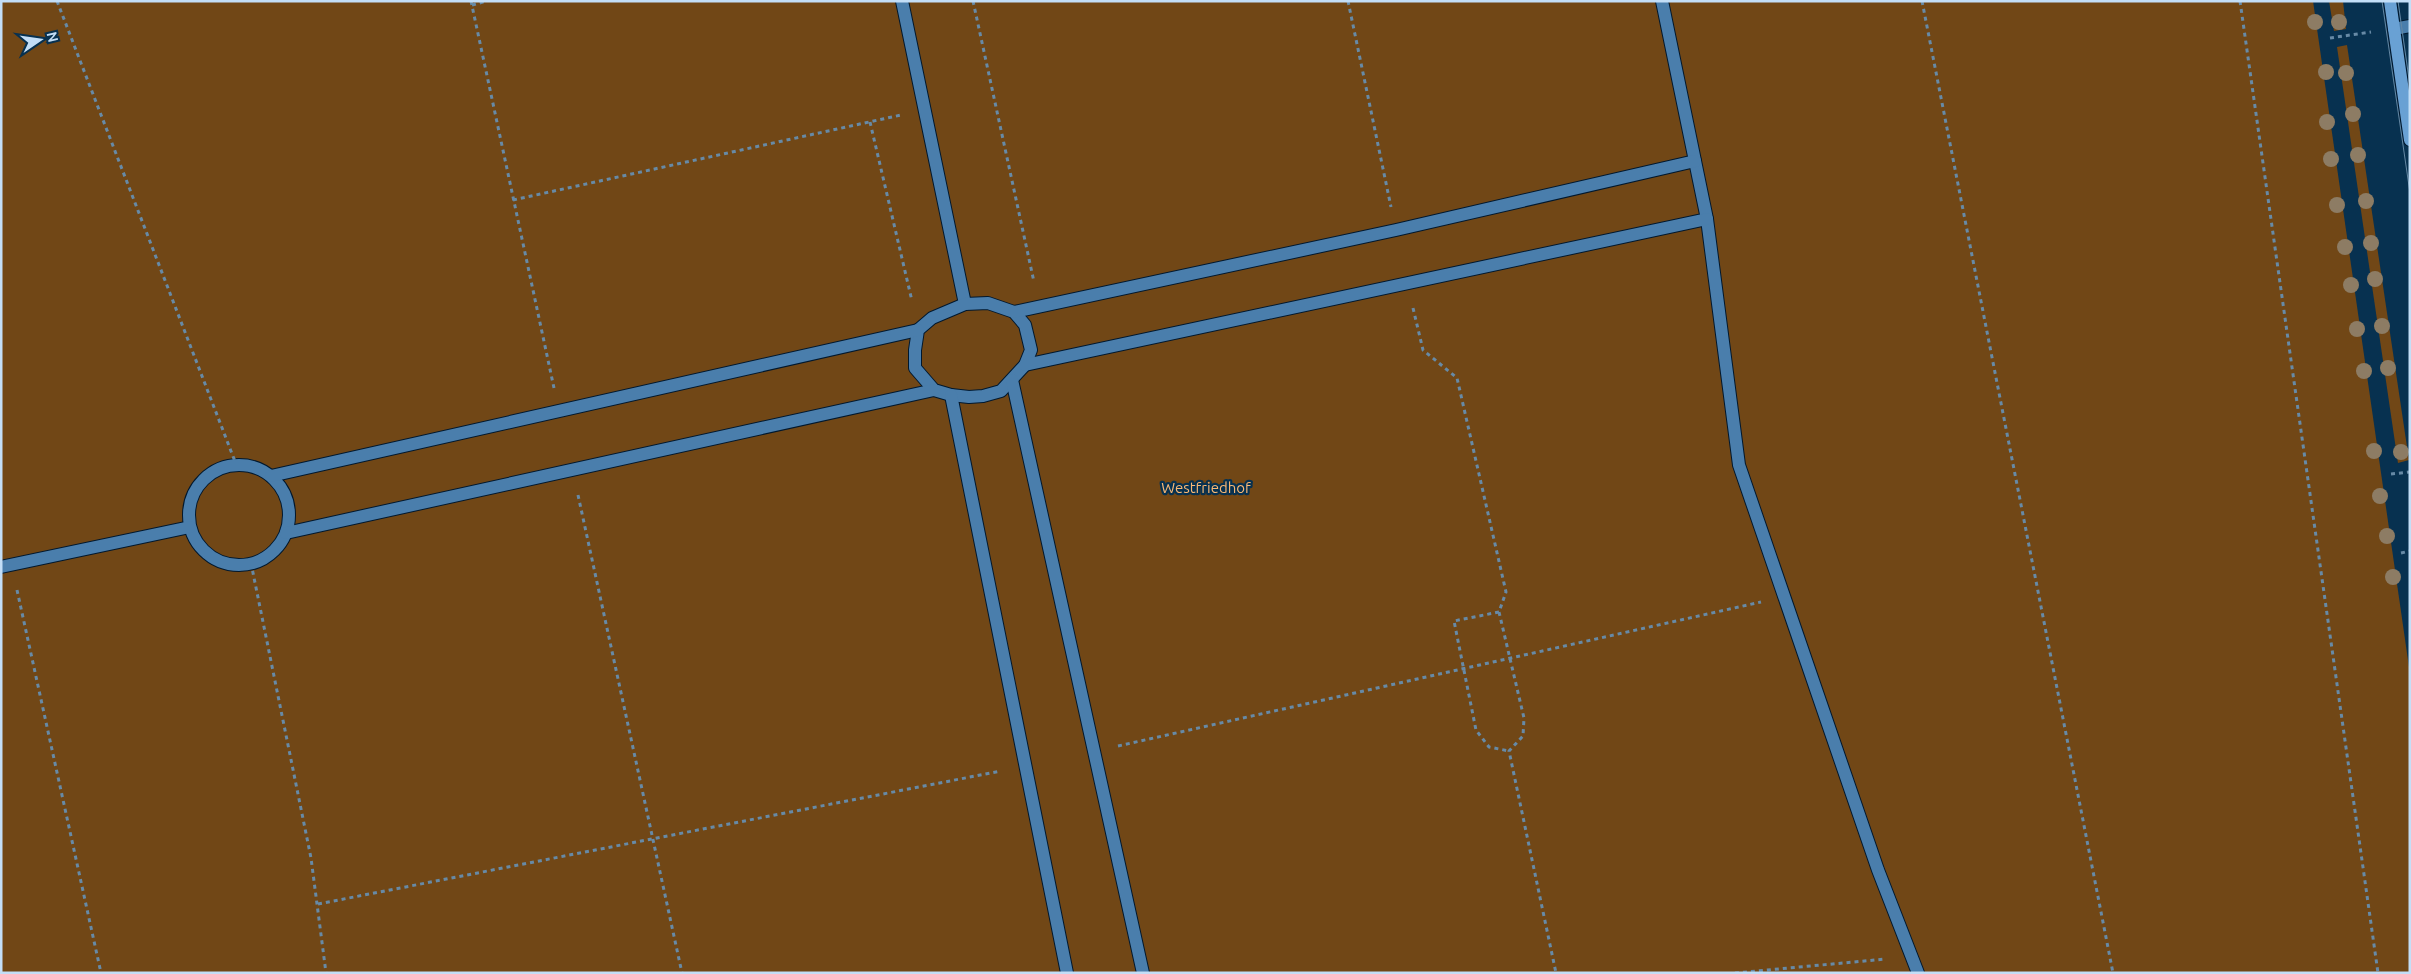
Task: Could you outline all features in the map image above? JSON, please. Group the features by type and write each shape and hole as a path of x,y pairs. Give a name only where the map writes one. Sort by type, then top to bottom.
{"main road":[{"path":"2390,1 2410,140"}],"street":[{"path":"902,1 965,304"},
{"path":"1662,1 1707,219 1739,465 1783,597 1828,719 1878,870 1918,973"},
{"path":"2394,29 2410,26"},
{"path":"271,476 918,330 932,318 965,304 988,304 1014,312 1396,230 1695,161"},
{"path":"1025,365 1707,219"},
{"path":"286,533 934,390 969,398 1001,391 1025,365 1031,350 1025,325 1014,312"},
{"path":"918,330 915,368 934,390"},
{"path":"1012,380 1143,973"},
{"path":"951,395 1067,973"},
{"path":"236,464 253,466 271,476 283,489 288,506 289,521 286,533 276,549 264,559 251,564 234,565 209,556 197,543 190,527 188,514 191,496 200,481 218,468 236,464"},
{"path":"6,566 190,527"}],"path":[{"path":"57,1 236,464"},
{"path":"472,4 487,1"},
{"path":"973,1 1039,307"},
{"path":"1348,1 1396,230"},
{"path":"1922,1 2113,973"},
{"path":"2240,1 2378,973"},
{"path":"2330,38 2394,29"},
{"path":"513,200 925,110"},
{"path":"870,122 918,330"},
{"path":"1422,350 1457,378 1506,592 1499,612 1512,659 1524,718 1522,736 1509,751"},
{"path":"2391,474 2410,472"},
{"path":"2401,553 2410,551"},
{"path":"251,564 312,858 326,973"},
{"path":"6,566 101,973"},
{"path":"1094,751 1464,670 1783,597"},
{"path":"1499,612 1454,621 1476,730 1489,747 1509,751"},
{"path":"1509,751 1556,973"},
{"path":"318,904 1026,766"},
{"path":"1735,973 1913,956"}],"green space":[{"name":"Westfriedhof","path":"1,1 2313,1 2410,674 2410,973 1,973"},
{"path":"2329,1 2343,1 2346,29 2334,31"},
{"path":"2347,45 2409,460 2398,463 2337,47"}],"tram line":[{"path":"2382,1 2410,193"},
{"path":"2398,1 2410,86"}]}
